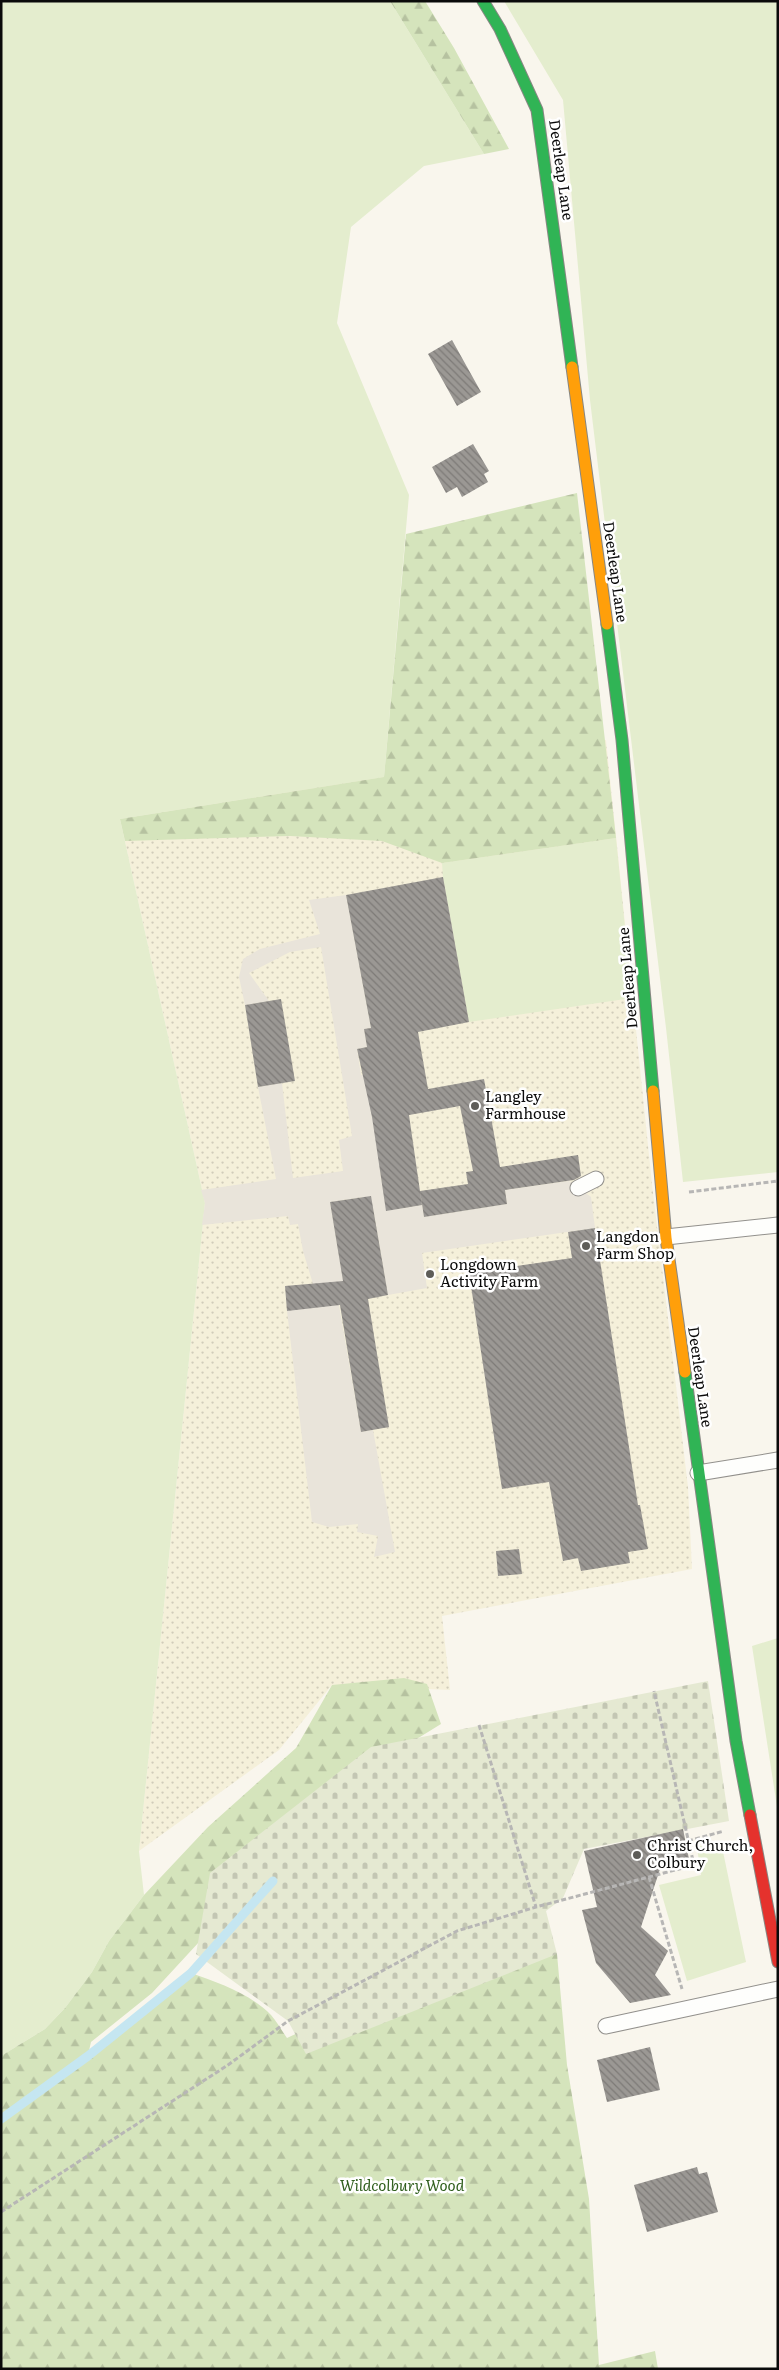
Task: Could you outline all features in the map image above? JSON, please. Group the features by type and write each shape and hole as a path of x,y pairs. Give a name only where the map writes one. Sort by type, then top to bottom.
{"street":[{"name":"Deerleap Lane","path":"483,1 500,29 537,110 622,740 666,1237 736,1741 778,1962"}],"lane":[{"path":"578,1188 596,1179"},
{"path":"666,1237 778,1225"},
{"path":"698,1473 778,1460"},
{"path":"606,2026 778,1989"}],"path":[{"path":"662,1195 778,1182"},
{"path":"1,2212 228,2065 288,2021 457,1932 536,1907 694,1865 654,1691"},
{"path":"479,1725 536,1907"},
{"path":"688,1841 752,1824"},
{"path":"649,1877 688,2009"}],"shaded area":[{"name":"Longdown Activity Farm","path":"606,740 652,1184 688,1487 692,1569 442,1616 450,1690 332,1685 279,1750 139,1851 205,1203 120,819"},
{"path":"346,895 371,1028 364,1029 367,1047 357,1049 361,1075 373,1073 389,1167 380,1169 381,1180 397,1209 422,1205 424,1217 507,1204 505,1190 569,1181 591,1197 595,1228 422,1253 427,1288 388,1295 373,1207 364,1208 362,1197 330,1202 345,1292 337,1294 361,1432 373,1430 395,1552 374,1557 378,1536 357,1532 358,1524 329,1527 312,1522 287,1311 313,1284 303,1251 298,1224 290,1225 288,1216 202,1225 205,1203 201,1190 276,1179 258,1087 282,1083 293,1178 343,1171 339,1140 352,1136 321,947 290,952 249,973 269,1001 245,1005 239,977 243,959 260,949 320,934 309,900"}],"green space":[{"path":"1,1 390,1 484,154 424,166 351,227 337,323 409,495 384,777 120,819 205,1203 139,1851 144,1895 109,1941 92,1972 65,2008 45,2029 1,2056"},
{"path":"390,1 425,1 454,48 509,149 484,154"},
{"path":"504,1 778,1 778,1172 683,1182 590,400 563,100"},
{"path":"577,493 616,838 442,863 382,841 290,836 125,841 120,819 384,777 406,534"},
{"path":"616,838 632,998 469,1022 442,863"},
{"path":"778,1638 778,1813 752,1646"},
{"name":"Wildcolbury Wood","path":"404,1678 427,1684 441,1724 407,1745 284,1850 152,1993 91,2042 88,2055 191,1973 233,1990 262,2007 271,2015 287,2038 538,1920 557,1954 567,2065 589,2199 599,2365 655,2351 658,2369 1,2369 1,2056 45,2029 65,2008 92,1972 109,1941 144,1895 208,1827 296,1748 332,1685"},
{"path":"708,1681 729,1821 584,1849 563,1898 546,1911 557,1954 306,2054 288,2021 196,1954 210,1873 371,1747"},
{"path":"721,1842 746,1962 687,1981 659,1885 701,1875 697,1847"}],"building":[{"path":"452,340 481,392 457,406 428,354"},
{"path":"473,444 489,471 484,474 488,482 462,497 457,487 446,493 432,467"},
{"path":"443,877 469,1022 418,1032 428,1089 484,1079 500,1167 578,1155 581,1176 574,1180 505,1190 507,1204 424,1217 420,1191 468,1184 466,1172 473,1171 460,1106 409,1115 422,1205 386,1211 372,1117 357,1049 367,1047 364,1029 371,1028 346,895"},
{"path":"281,999 295,1081 258,1087 245,1005"},
{"path":"371,1196 388,1295 368,1299 389,1427 361,1432 340,1305 287,1311 285,1286 343,1281 330,1202"},
{"path":"595,1228 638,1505 640,1505 648,1549 628,1552 630,1563 581,1571 578,1558 563,1561 549,1482 502,1489 469,1273 572,1258 568,1232"},
{"path":"519,1549 522,1574 498,1576 496,1551"},
{"path":"683,1829 689,1859 661,1866 641,1927 668,1951 655,1975 671,1995 630,2003 596,1963 582,1910 597,1907 584,1851"},
{"path":"650,2047 660,2090 607,2102 597,2060"},
{"path":"697,2167 699,2174 707,2172 718,2212 647,2232 634,2185"}],"waterway":[{"path":"1,2119 88,2056 191,1973 273,1881"}],"traffic: fast":[{"path":"483,1 500,29 537,110 572,367"},
{"path":"607,624 622,740 653,1091"},
{"path":"685,1372 736,1741 750,1815"}],"traffic: slow":[{"path":"572,367 607,624"},
{"path":"653,1091 666,1238 685,1372"}],"traffic: jam":[{"path":"750,1815 778,1962"}],"place":[{"name":"Langley Farmhouse","path":"475,1106"},
{"name":"Langdon Farm Shop","path":"586,1246"},
{"name":"Longdown Activity Farm","path":"430,1274"},
{"name":"Christ Church, Colbury","path":"637,1855"}]}
